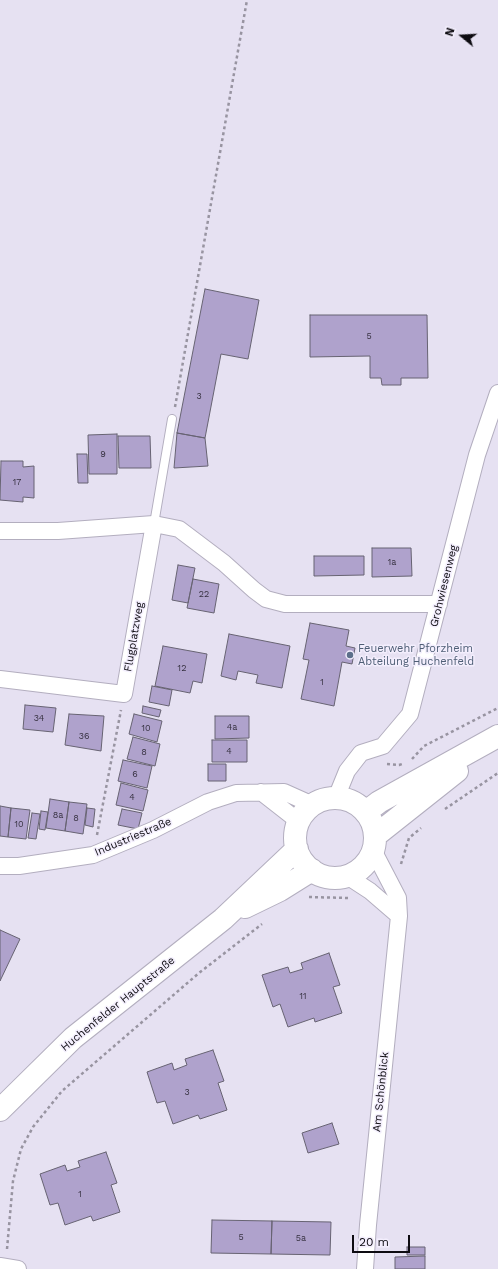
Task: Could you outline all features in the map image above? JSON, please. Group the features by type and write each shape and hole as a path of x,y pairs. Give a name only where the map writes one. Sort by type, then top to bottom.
{"main road":[{"path":"366,812 379,802 496,740"},
{"path":"374,843 465,764 496,740"},
{"path":"336,798 348,800 358,805 366,812 372,822 374,843 367,862 358,870 347,876 334,878 322,876 302,861 297,850 295,837 297,823 313,805 324,800 336,798"},
{"name":"Huchenfelder Hauptstraße","path":"0,1110 72,1038 223,919 297,850"},
{"name":"Huchenfelder Hauptstraße","path":"223,919 280,890 312,870"}],"street":[{"name":"Grohwiesenweg","path":"361,753 383,746 410,714 477,455 498,393"},
{"path":"0,531 58,531 154,524 179,529 224,563 266,599 285,604 439,604"},
{"name":"Flugplatzweg","path":"124,694 154,524"},
{"path":"0,679 124,694"},
{"path":"336,798 347,771 361,753"},
{"path":"261,792 293,817 297,823"},
{"name":"Industriestraße","path":"0,866 19,866 93,855 153,830 208,802 236,793 284,792 313,805"},
{"name":"Am Schönblick","path":"365,1269 368,1225 399,916 398,898 374,843"},
{"path":"347,876 370,891 399,916"}],"lane":[{"name":"Flugplatzweg","path":"154,524 172,419"}],"path":[{"path":"172,419 247,0"},
{"path":"93,855 124,694"},
{"path":"411,760 424,746 498,708"},
{"path":"361,753 382,763 399,765 405,763"},
{"path":"443,810 498,774"},
{"path":"402,864 409,838 426,824"},
{"path":"304,897 359,899 370,891"},
{"path":"8,1267 13,1181 20,1150 33,1127 62,1091 199,973 266,920"}],"building":[{"path":"205,289 259,300 248,359 221,354 205,438 177,433"},
{"path":"310,315 427,315 428,378 401,378 401,385 382,385 381,378 370,378 370,356 310,357"},
{"path":"177,433 205,438 208,466 174,468"},
{"path":"117,434 117,474 89,474 88,435"},
{"path":"118,436 150,436 151,468 119,468"},
{"path":"77,454 87,454 88,483 78,483"},
{"path":"1,461 23,461 23,467 34,466 34,498 23,497 23,502 0,500"},
{"path":"372,548 411,548 412,576 372,577"},
{"path":"314,556 364,556 364,575 314,576"},
{"path":"178,565 195,568 188,603 172,600"},
{"path":"193,579 219,584 214,613 187,608"},
{"path":"310,623 349,630 346,646 355,648 352,664 342,662 334,706 301,699 309,660 303,659"},
{"path":"229,634 290,646 282,688 256,683 258,675 238,671 236,680 221,676"},
{"path":"163,646 207,654 202,683 193,681 190,693 155,686"},
{"path":"152,686 172,690 169,706 149,702"},
{"path":"25,705 56,708 53,732 23,729"},
{"path":"143,706 161,710 159,717 142,713"},
{"path":"69,714 104,716 101,751 65,745"},
{"path":"134,714 162,721 157,742 129,734"},
{"path":"215,716 249,716 249,738 215,739"},
{"path":"133,737 160,744 155,766 127,759"},
{"path":"212,740 247,740 247,762 212,762"},
{"path":"123,760 152,766 147,788 118,781"},
{"path":"208,764 226,764 226,781 208,781"},
{"path":"121,783 148,790 143,811 116,805"},
{"path":"50,799 69,802 65,831 46,828"},
{"path":"69,802 87,804 83,834 65,831"},
{"path":"0,806 11,808 8,837 0,836"},
{"path":"11,808 30,810 26,839 8,837"},
{"path":"87,808 95,809 93,827 85,825"},
{"path":"122,809 142,813 138,829 118,825"},
{"path":"41,811 48,812 45,830 39,829"},
{"path":"32,813 40,814 36,839 28,838"},
{"path":"0,930 20,939 0,981"},
{"path":"329,953 340,985 333,987 342,1013 315,1022 314,1018 288,1027 280,1004 273,1007 262,975 288,967 290,973 303,969 301,963"},
{"path":"213,1050 224,1081 218,1083 227,1110 200,1119 198,1115 173,1124 165,1101 157,1103 147,1072 172,1063 174,1070 187,1065 185,1059"},
{"path":"332,1123 339,1144 308,1153 302,1133"},
{"path":"106,1152 117,1183 111,1185 120,1212 93,1221 91,1216 65,1225 58,1203 50,1205 40,1174 65,1165 67,1171 80,1167 78,1161"},
{"path":"212,1220 272,1221 271,1254 211,1253"},
{"path":"272,1221 331,1222 330,1255 271,1254"},
{"path":"407,1247 425,1247 425,1255 407,1255"},
{"path":"425,1256 425,1269 395,1269 395,1257"}],"place":[{"name":"Feuerwehr Pforzheim Abteilung Huchenfeld","path":"350,655"}]}
